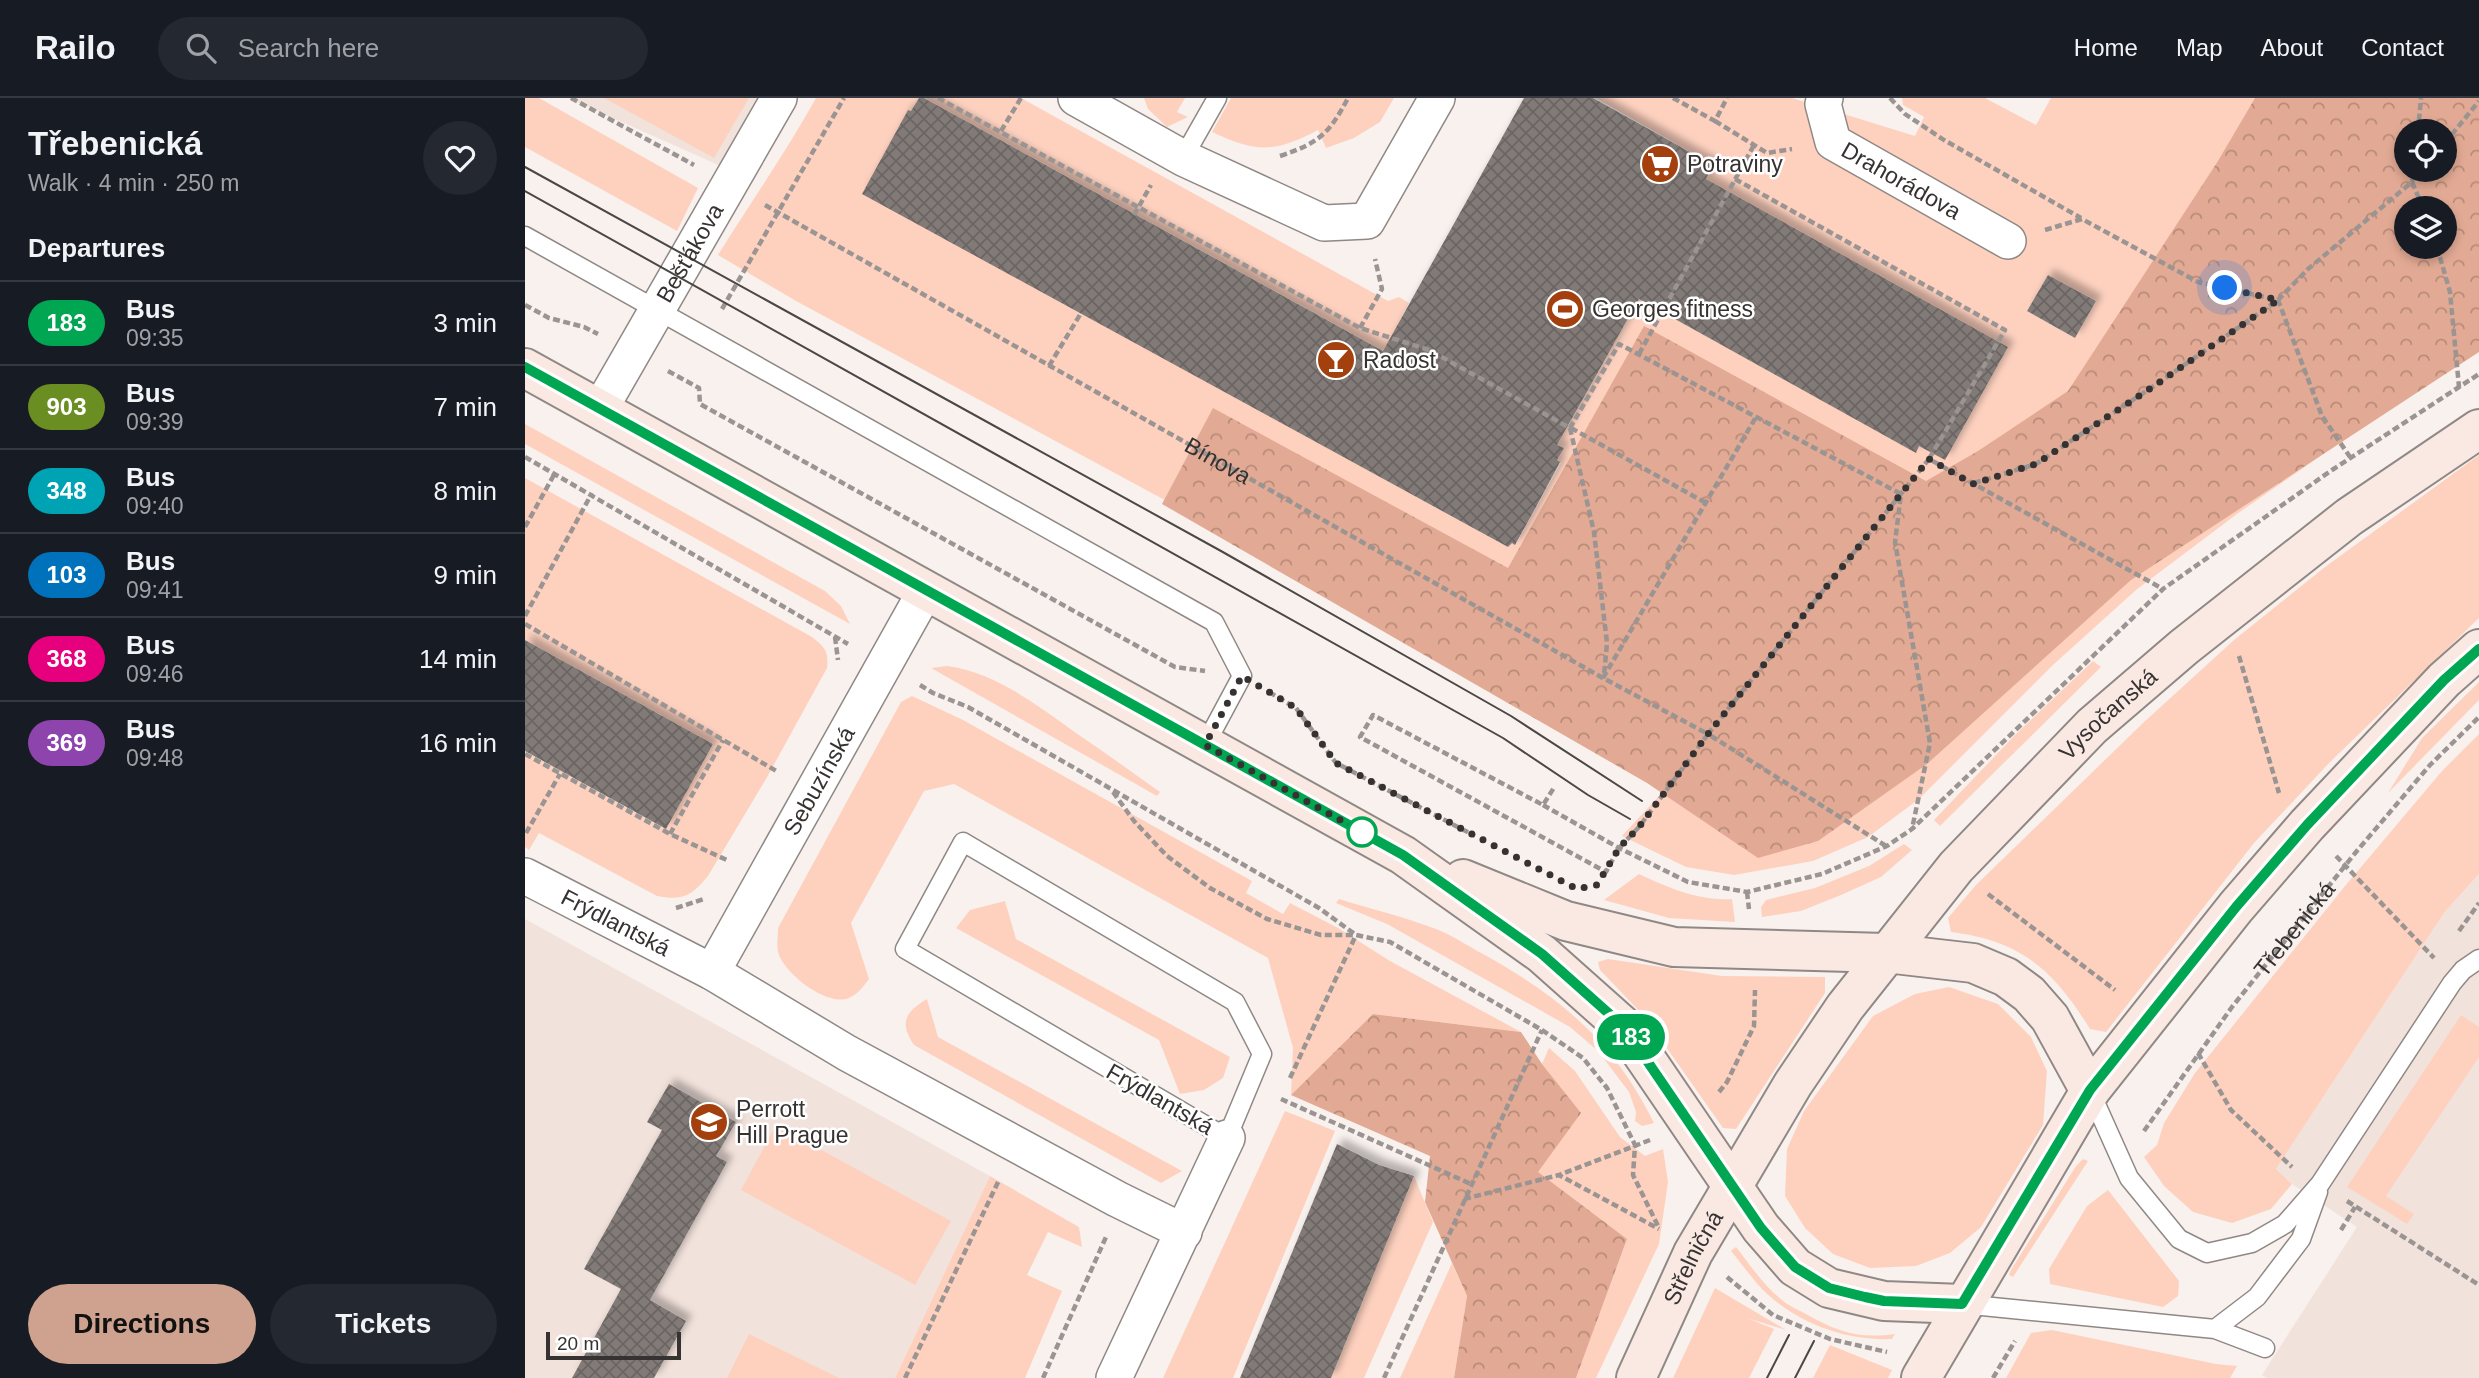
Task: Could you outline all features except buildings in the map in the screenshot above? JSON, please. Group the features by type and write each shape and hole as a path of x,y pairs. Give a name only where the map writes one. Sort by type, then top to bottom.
{"main road":[{"path":"525,368 1403,855 1542,954 1624,1027 1761,1228 1795,1267 1829,1288 1884,1301 1962,1304"},
{"name":"Vysočanská","path":"1802,1069 1886,953 1963,859 2092,726 2184,647 2322,538 2392,486 2479,429"},
{"path":"1921,1378 2090,1090 2236,907 2307,825 2444,680 2479,649"},
{"path":"1403,855 1566,921 1674,947 1886,953 1973,963 2006,977 2029,994 2050,1018 2090,1090"},
{"name":"Střelničná","path":"1636,1378 1693,1253 1802,1069"}],"street":[{"name":"Bešťákova","path":"600,409 779,98"},
{"path":"1095,103 1183,158 1324,223 1367,221 1437,98"},
{"name":"Drahorádova","path":"1825,98 1823,104 1833,142 2008,241"},
{"name":"Sebuzínská","path":"712,972 926,590"},
{"name":"Frýdlantská","path":"525,876 712,972 847,1053 1117,1199 1184,1232"},
{"path":"1114,1378 1227,1138"}],"lane":[{"path":"1183,158 1217,98"},
{"path":"525,236 1214,622 1242,676 1205,745"},
{"name":"Frýdlantská","path":"963,842 1235,1002 1262,1055 1227,1138 905,949 963,842"},
{"path":"2090,1090 2129,1178 2179,1239 2207,1252 2252,1243 2285,1224 2320,1185 2452,983 2463,970 2479,959"},
{"path":"2215,1329 2257,1297 2301,1239 2320,1185"},
{"path":"1962,1304 2215,1329 2265,1348"}],"path":[{"name":"Bínova","path":"571,98 1603,678 1708,734 1887,846"},
{"path":"579,102 588,98"},
{"path":"844,98 713,324 713,361 699,388 700,404 1175,667 1242,676 1296,708 1336,763 1481,839"},
{"path":"939,98 1360,328 1429,350 1706,503"},
{"path":"1001,131 1021,98"},
{"path":"1275,158 1307,147 1332,127 1348,98"},
{"path":"1673,98 1767,153 1833,142"},
{"path":"1715,121 1727,98"},
{"path":"1890,98 1905,114 1944,140 2198,282 2278,300"},
{"path":"2419,119 2421,98"},
{"path":"2457,128 2479,101"},
{"path":"1639,354 1753,145"},
{"path":"1601,878 1619,848 1639,827 1708,734 1929,459 2005,330 1735,179"},
{"path":"1973,484 2036,464 2278,300 2308,269 2412,183 2418,196"},
{"path":"2008,241 2082,219"},
{"path":"1360,328 1382,289 1367,221"},
{"path":"2440,259 2450,292 2459,387"},
{"path":"2278,300 2322,416 2350,457"},
{"path":"525,305 549,318 584,327 699,388"},
{"path":"1049,366 1081,313"},
{"path":"1603,678 1608,643 1594,532 1570,428 1619,344 1901,494"},
{"path":"1606,872 1360,737 1373,715 1619,848 1688,882 1747,892 1822,874 1887,846 1912,829 2163,589 2350,457 2479,374"},
{"path":"1603,678 1756,416"},
{"path":"525,457 933,693 968,707 1181,828 1319,908 1356,934"},
{"path":"1929,459 2163,589"},
{"path":"525,527 555,473"},
{"path":"525,615 592,494"},
{"path":"1901,494 1895,542 1930,743 1912,829"},
{"path":"525,624 779,772"},
{"path":"832,672 838,661 835,636"},
{"name":"Třebenická","path":"2142,1135 2232,1007 2356,852 2430,765 2479,717"},
{"path":"670,834 723,740"},
{"path":"525,754 670,834 728,861"},
{"path":"772,783 785,761"},
{"path":"538,839 525,834 560,774"},
{"path":"1542,805 1555,786"},
{"path":"1110,788 1134,821 1167,856 1210,888 1268,919 1321,935 1356,934 1390,942 1542,1030 1583,1058 1607,1088 1635,1145 1633,1175 1660,1229 1559,1175"},
{"path":"722,870 734,850"},
{"path":"671,909 704,899 710,890"},
{"path":"1987,894 2120,994"},
{"path":"1714,1098 1727,1082 1754,1026 1755,989"},
{"path":"1384,1378 1542,1030"},
{"path":"2198,1053 2231,1110 2293,1168 2479,1285"},
{"path":"1281,1099 1471,1184"},
{"path":"1464,1199 1559,1175 1635,1145"},
{"path":"905,1378 1001,1175"},
{"path":"1043,1378 1107,1236 1100,1230"},
{"path":"1993,1378 2017,1337"}],"shaded area":[{"path":"525,98 539,98 698,188 677,231 525,147"},
{"path":"568,98 761,98 723,167"},
{"path":"604,98 749,98 714,158"},
{"path":"816,98 919,98 911,111 1097,321 1508,547 1512,543 1516,544 1561,463 1557,460 1564,448 1557,445 1639,299 1916,452 1919,446 1706,179 1713,165 1596,98 1792,98 1915,136 1924,117 1903,105 1902,98 1985,98 2036,125 2051,98 2479,98 2479,351 2237,514 2136,590 2054,664 1919,799 1868,837 1813,861 1734,875 1686,867 1622,836 1696,756 1326,587 796,301 718,255","holes":["2048,275 2096,301 2075,338 2027,311"]},
{"path":"924,98 1021,98 1388,301 1399,297 1409,303 1400,320 1412,327 1396,358"},
{"path":"1144,98 1185,98 1177,112 1188,117 1167,127 1148,109"},
{"path":"1231,98 1394,98 1380,122 1354,138 1326,148 1318,130 1289,143 1265,147 1241,144 1212,132"},
{"path":"525,424 825,591 841,606 850,624 525,444"},
{"path":"2479,455 2479,618 2330,762 2254,843 2106,1032 2090,1029 2063,990 2033,962 2016,951 1976,936 1951,932 1948,918 1976,885 2143,723 2234,640 2325,567"},
{"path":"525,478 812,637 827,654 827,668 766,779 708,876 686,895 673,898 657,896 539,833 529,850 525,847 525,751 665,829 713,744 525,640"},
{"path":"2093,661 2101,667 1940,826 1934,820 2015,735"},
{"path":"947,666 982,675 1015,691 1160,792 1157,796 931,668"},
{"path":"2479,682 2479,700 2388,793 2422,738"},
{"path":"912,696 963,720 1252,881 1246,893 1283,914 1290,903 1521,1032 1373,1014 1291,1095 1293,1048 1268,958 954,784 924,791 851,923 869,979 849,998 840,1000 819,994 799,980 783,963 778,949 778,928 901,702"},
{"path":"2479,734 2479,874 2444,913 2276,1169 2292,1184 2271,1209 2232,1223 2193,1212 2164,1186 2144,1157 2157,1145 2164,1123 2195,1073 2345,886 2442,771"},
{"path":"1904,844 1912,850 1881,877 1801,911 1762,917 1761,907 1766,900 1815,888 1869,866"},
{"path":"1639,874 1696,896 1732,899 1735,922 1669,918 1604,900"},
{"path":"2479,874 2479,1378 2267,1378 2262,1375 2357,1227 2292,1184 2276,1169 2444,913"},
{"path":"1339,899 1442,931 1537,987 1583,1024 1603,1045 1638,1094 1654,1123 1642,1126 1635,1121 1636,1112 1629,1092 1598,1051 1570,1027 1387,924 1336,903"},
{"path":"1005,901 1016,939 1230,1057 1223,1078 1204,1090 1180,1094 1159,1040 956,928 970,910"},
{"name":"Perrott Hill Prague","path":"525,919 990,1176 895,1378 525,1378"},
{"path":"1608,959 1722,976 1825,977 1825,993 1736,1129 1723,1128 1645,1017 1600,970 1598,962"},
{"path":"1949,987 1998,1004 2031,1037 2047,1071 2043,1125 1981,1227 1950,1253 1916,1266 1870,1268 1833,1254 1805,1228 1785,1196 1787,1149 1804,1111 1873,1016 1915,994"},
{"path":"927,999 938,1037 1182,1171 1161,1183 914,1045 907,1030 907,1019 909,1013"},
{"path":"2461,1015 2479,1027 2479,1057 2386,1196 2414,1214 2407,1224 2347,1187"},
{"path":"1549,1048 1575,1071 1620,1137 1645,1156 1663,1149 1668,1182 1659,1244 1596,1378 1576,1378 1627,1239 1537,1172 1580,1113 1542,1064"},
{"path":"1285,1111 1335,1131 1233,1378 1163,1378"},
{"path":"776,1125 951,1221 915,1285 741,1190"},
{"path":"2083,1159 2088,1161 2013,1277 2009,1275 2076,1166"},
{"path":"990,1176 1079,1227 1082,1247 1048,1232 1027,1275 1062,1291 1025,1378 895,1378"},
{"path":"1414,1176 1433,1222 1364,1378 1331,1378"},
{"path":"2108,1190 2179,1281 2178,1296 2163,1307 2050,1284 2049,1269 2087,1206"},
{"path":"1736,1247 1770,1289 1791,1306 1849,1333 1870,1336 1895,1334 1892,1339 1857,1337 1822,1328 1806,1320 1775,1301 1762,1289 1731,1251"},
{"path":"1452,1263 1467,1296 1454,1378 1400,1378"},
{"path":"1715,1288 1786,1330 1747,1318 1774,1329 1749,1378 1673,1378"},
{"path":"2052,1330 2237,1366 2230,1378 2006,1378 2031,1333"},
{"path":"749,1334 839,1378 727,1378"},
{"path":"1830,1345 1892,1370 1888,1378 1813,1378"}],"green space":[{"path":"2255,98 2479,98 2479,352 2131,580 1927,764 1818,841 1758,858 1647,783 1162,504 1213,408 1508,568 1644,326 1926,481 1978,451 2068,391 2218,161"},
{"path":"1373,1014 1521,1032 1542,1064 1581,1113 1538,1172 1627,1239 1576,1378 1454,1378 1467,1296 1425,1202 1430,1156 1291,1095"}],"tram line":[{"path":"525,167 1221,551 1511,716 1642,801"},
{"path":"525,191 1503,738 1588,795 1630,819"},
{"path":"1767,1378 1789,1335"},
{"path":"1795,1378 1814,1341"}],"bus line":[{"name":"183","path":"525,367 1403,855 1542,954 1624,1027 1761,1228 1795,1267 1829,1288 1884,1301 1962,1304 2090,1090 2236,907 2307,825 2444,680 2479,649"}],"place":[{"name":"Potraviny","path":"1660,164"},
{"name":"Georges fitness","path":"1565,309"},
{"name":"Radost","path":"1336,360"},
{"name":"Perrott Hill Prague","path":"709,1122"}],"route":[{"path":"1362,832 1205,745 1242,676 1296,708 1336,763 1577,889 1597,885 1619,848 1639,827 1708,734 1929,459 1973,484 2036,464 2278,300 2225,288"}]}
